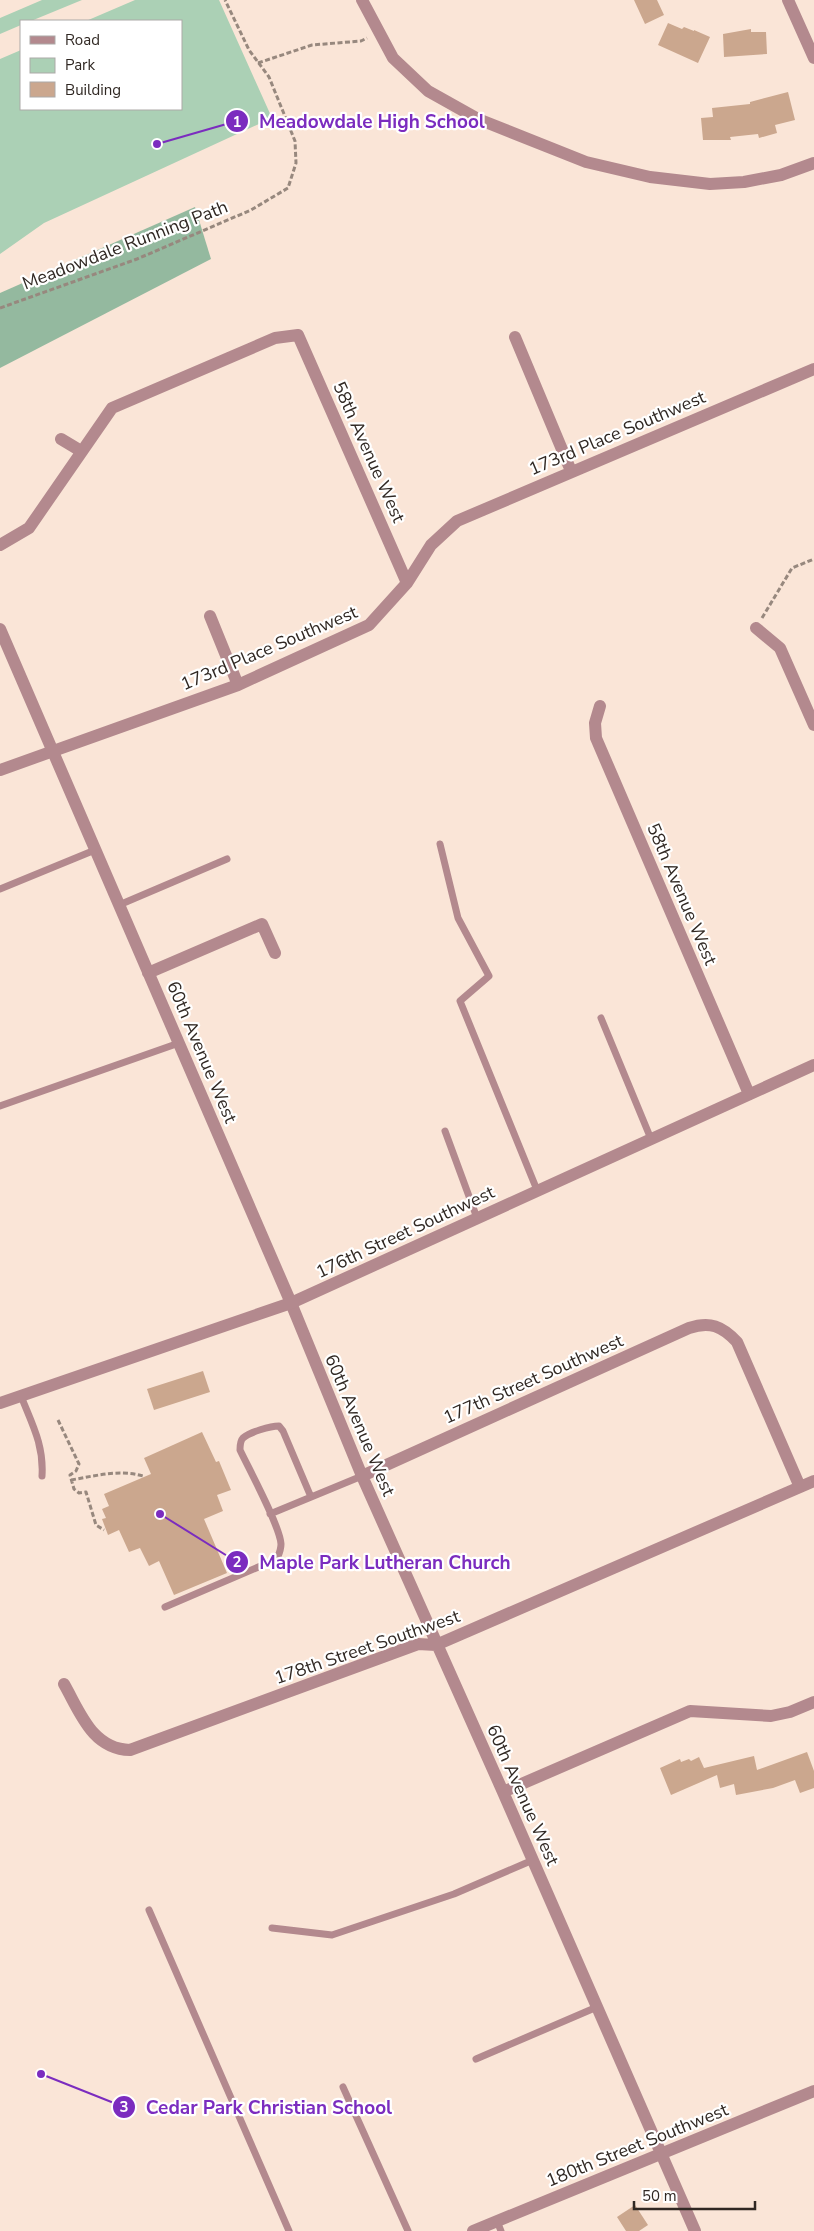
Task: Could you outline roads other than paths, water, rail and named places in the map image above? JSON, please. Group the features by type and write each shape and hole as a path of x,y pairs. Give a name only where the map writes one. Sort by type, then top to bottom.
{"street":[{"path":"362,0 393,58 428,91 478,119 586,162 650,177 710,184 744,182 781,175 814,163"},
{"path":"788,0 814,58"},
{"name":"58th Avenue West","path":"80,451 112,408 275,338 298,335 407,582"},
{"path":"515,336 571,471"},
{"name":"173rd Place Southwest","path":"0,770 238,685 369,625 407,582 431,545 457,521 814,369"},
{"path":"0,545 29,528 58,488 80,451 61,439"},
{"path":"210,616 238,685"},
{"path":"756,628 780,648 814,725"},
{"name":"60th Avenue West","path":"0,629 291,1303 362,1476 436,1645 504,1792 694,2231"},
{"name":"58th Avenue West","path":"600,706 595,723 596,738 749,1094"},
{"path":"148,973 262,924 275,954"},
{"name":"176th Street Southwest","path":"0,1403 291,1303 814,1065"},
{"name":"177th Street Southwest","path":"362,1476 689,1328 711,1324 720,1326 737,1342 800,1487"},
{"name":"178th Street Southwest","path":"64,1684 97,1737 116,1750 130,1750 418,1644 436,1645 814,1481"},
{"path":"504,1792 690,1711 771,1716 790,1712 814,1702"},
{"name":"180th Street Southwest","path":"473,2231 499,2226 661,2154 814,2091"}],"lane":[{"path":"440,844 458,918 489,976 460,1000 537,1190"},
{"path":"0,889 95,850"},
{"path":"119,905 227,859"},
{"path":"601,1018 651,1139"},
{"path":"0,1106 179,1043"},
{"path":"445,1131 460,1166 477,1218"},
{"path":"21,1396 41,1444 43,1455 42,1476"},
{"path":"165,1607 277,1559 280,1553 281,1542 240,1450 244,1437 279,1426 283,1431 311,1497"},
{"path":"270,1514 362,1476"},
{"path":"272,1928 332,1935 454,1894 533,1860"},
{"path":"149,1910 289,2231"},
{"path":"476,2059 597,2007"},
{"path":"343,2088 408,2231"}],"place":[{"name":"Meadowdale High School","path":"157,144"},
{"name":"Maple Park Lutheran Church","path":"160,1514"},
{"name":"Cedar Park Christian School","path":"41,2074"}]}
